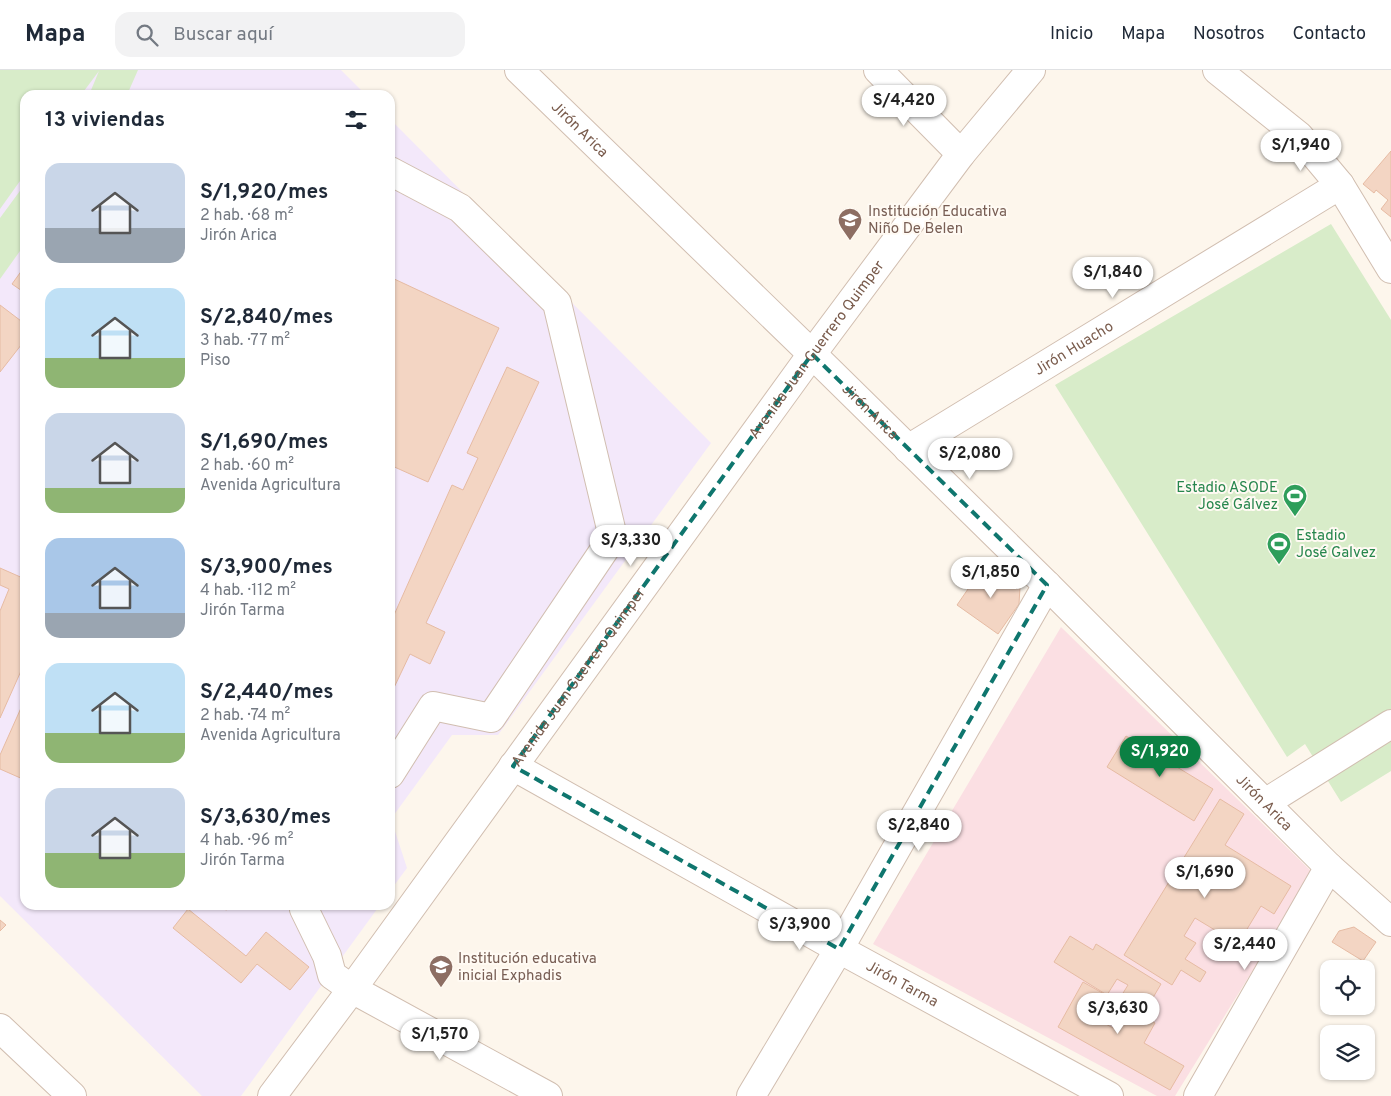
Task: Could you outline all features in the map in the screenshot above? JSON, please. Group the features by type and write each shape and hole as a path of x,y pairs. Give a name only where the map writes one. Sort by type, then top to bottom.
{"street":[{"name":"Jirón Arica","path":"519,70 1047,585 1329,867 1391,922"},
{"path":"878,70 961,154"},
{"name":"Avenida Juan Guerrero Quimper","path":"272,1096 352,989 812,354 961,154 1031,70"},
{"path":"1217,70 1299,136 1340,185 1391,269"},
{"path":"395,174 460,208 557,303 613,537 491,718 433,706 395,766"},
{"name":"Jirón Huacho","path":"908,449 1340,185"},
{"path":"751,1096 839,949 1047,585"},
{"path":"1265,804 1391,724"},
{"name":"Jirón Tarma","path":"513,766 839,949 1109,1096"},
{"path":"1198,1096 1329,867"},
{"path":"304,910 327,956 332,975 352,989 548,1096"},
{"path":"0,1028 72,1096"}],"highlighted area":[{"path":"812,354 1047,585 839,949 513,766"}],"shaded area":[{"path":"0,70 341,70 361,90 20,90 20,910 376,910 241,1096 202,1096 0,896"},
{"path":"395,124 711,443 498,735 452,735 395,813"},
{"path":"1061,627 1313,873 1175,1096 1157,1096 873,944"},
{"path":"395,831 407,868 395,884"}],"green space":[{"path":"0,70 138,70 129,90 91,90 99,71 85,90 20,90 20,181 0,209"},
{"path":"20,191 20,251 0,279 0,218"},
{"name":"Estadio José Galvez","path":"1331,224 1391,320 1391,771 1341,802 1305,744 1287,757 1055,385"}],"building":[{"path":"1391,151 1391,217 1381,209 1388,200 1376,190 1374,193 1363,184"},
{"path":"20,273 20,290 12,284"},
{"path":"395,279 499,328 428,482 395,467"},
{"path":"0,305 20,320 20,346 0,372"},
{"path":"507,367 539,382 426,623 445,632 430,664 410,654 395,686 395,613 452,485 463,490 478,458 467,453"},
{"path":"986,563 1020,587 1019,604 998,634 957,605"},
{"path":"0,568 20,577 20,673 0,718 0,611 9,589 0,585"},
{"path":"20,710 20,778 0,769 0,755"},
{"path":"1126,736 1213,789 1194,821 1107,767"},
{"path":"1220,799 1244,814 1225,845 1291,886 1274,914 1261,906 1238,944 1195,918 1184,936 1196,943 1185,959 1206,972 1200,982 1181,970 1172,985 1124,955"},
{"path":"187,910 189,910 246,956 266,932 309,967 290,990 257,964 241,983 173,928"},
{"path":"0,920 6,925 0,931"},
{"path":"1354,927 1376,942 1364,960 1361,960 1332,942 1339,931"},
{"path":"1070,936 1093,950 1096,944 1161,984 1144,1013 1120,998 1128,985 1117,979 1107,995 1054,962"},
{"path":"1083,982 1155,1023 1144,1043 1184,1066 1170,1090 1058,1027","holes":["1102,1004 1121,1015 1113,1028 1095,1018"]}],"place":[{"name":"Institución Educativa Niño De Belen","path":"850,241"},
{"name":"Estadio ASODE José Gálvez","path":"1295,517"},
{"name":"Estadio José Galvez","path":"1279,565"},
{"name":"Institución educativa inicial Exphadis","path":"441,988"}]}
